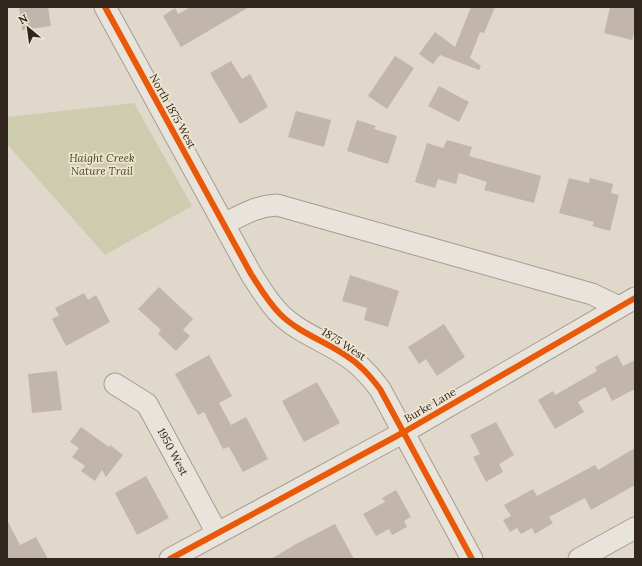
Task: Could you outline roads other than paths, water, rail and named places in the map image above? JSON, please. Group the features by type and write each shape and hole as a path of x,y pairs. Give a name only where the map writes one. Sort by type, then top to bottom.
{"street":[{"name":"North 1875 West","path":"106,7 224,224"},
{"path":"224,224 252,209 263,205 277,205 627,303"},
{"name":"1875 West","path":"224,224 251,274 280,315 296,327 345,355 364,369 380,389 472,559"},
{"name":"Burke Lane","path":"170,559 404,432 627,303"},
{"name":"1950 West","path":"115,384 147,404 217,533"},
{"path":"579,559 635,528"}],"park label":[{"name":"Haight Creek Nature Trail","path":"102,164"}]}
